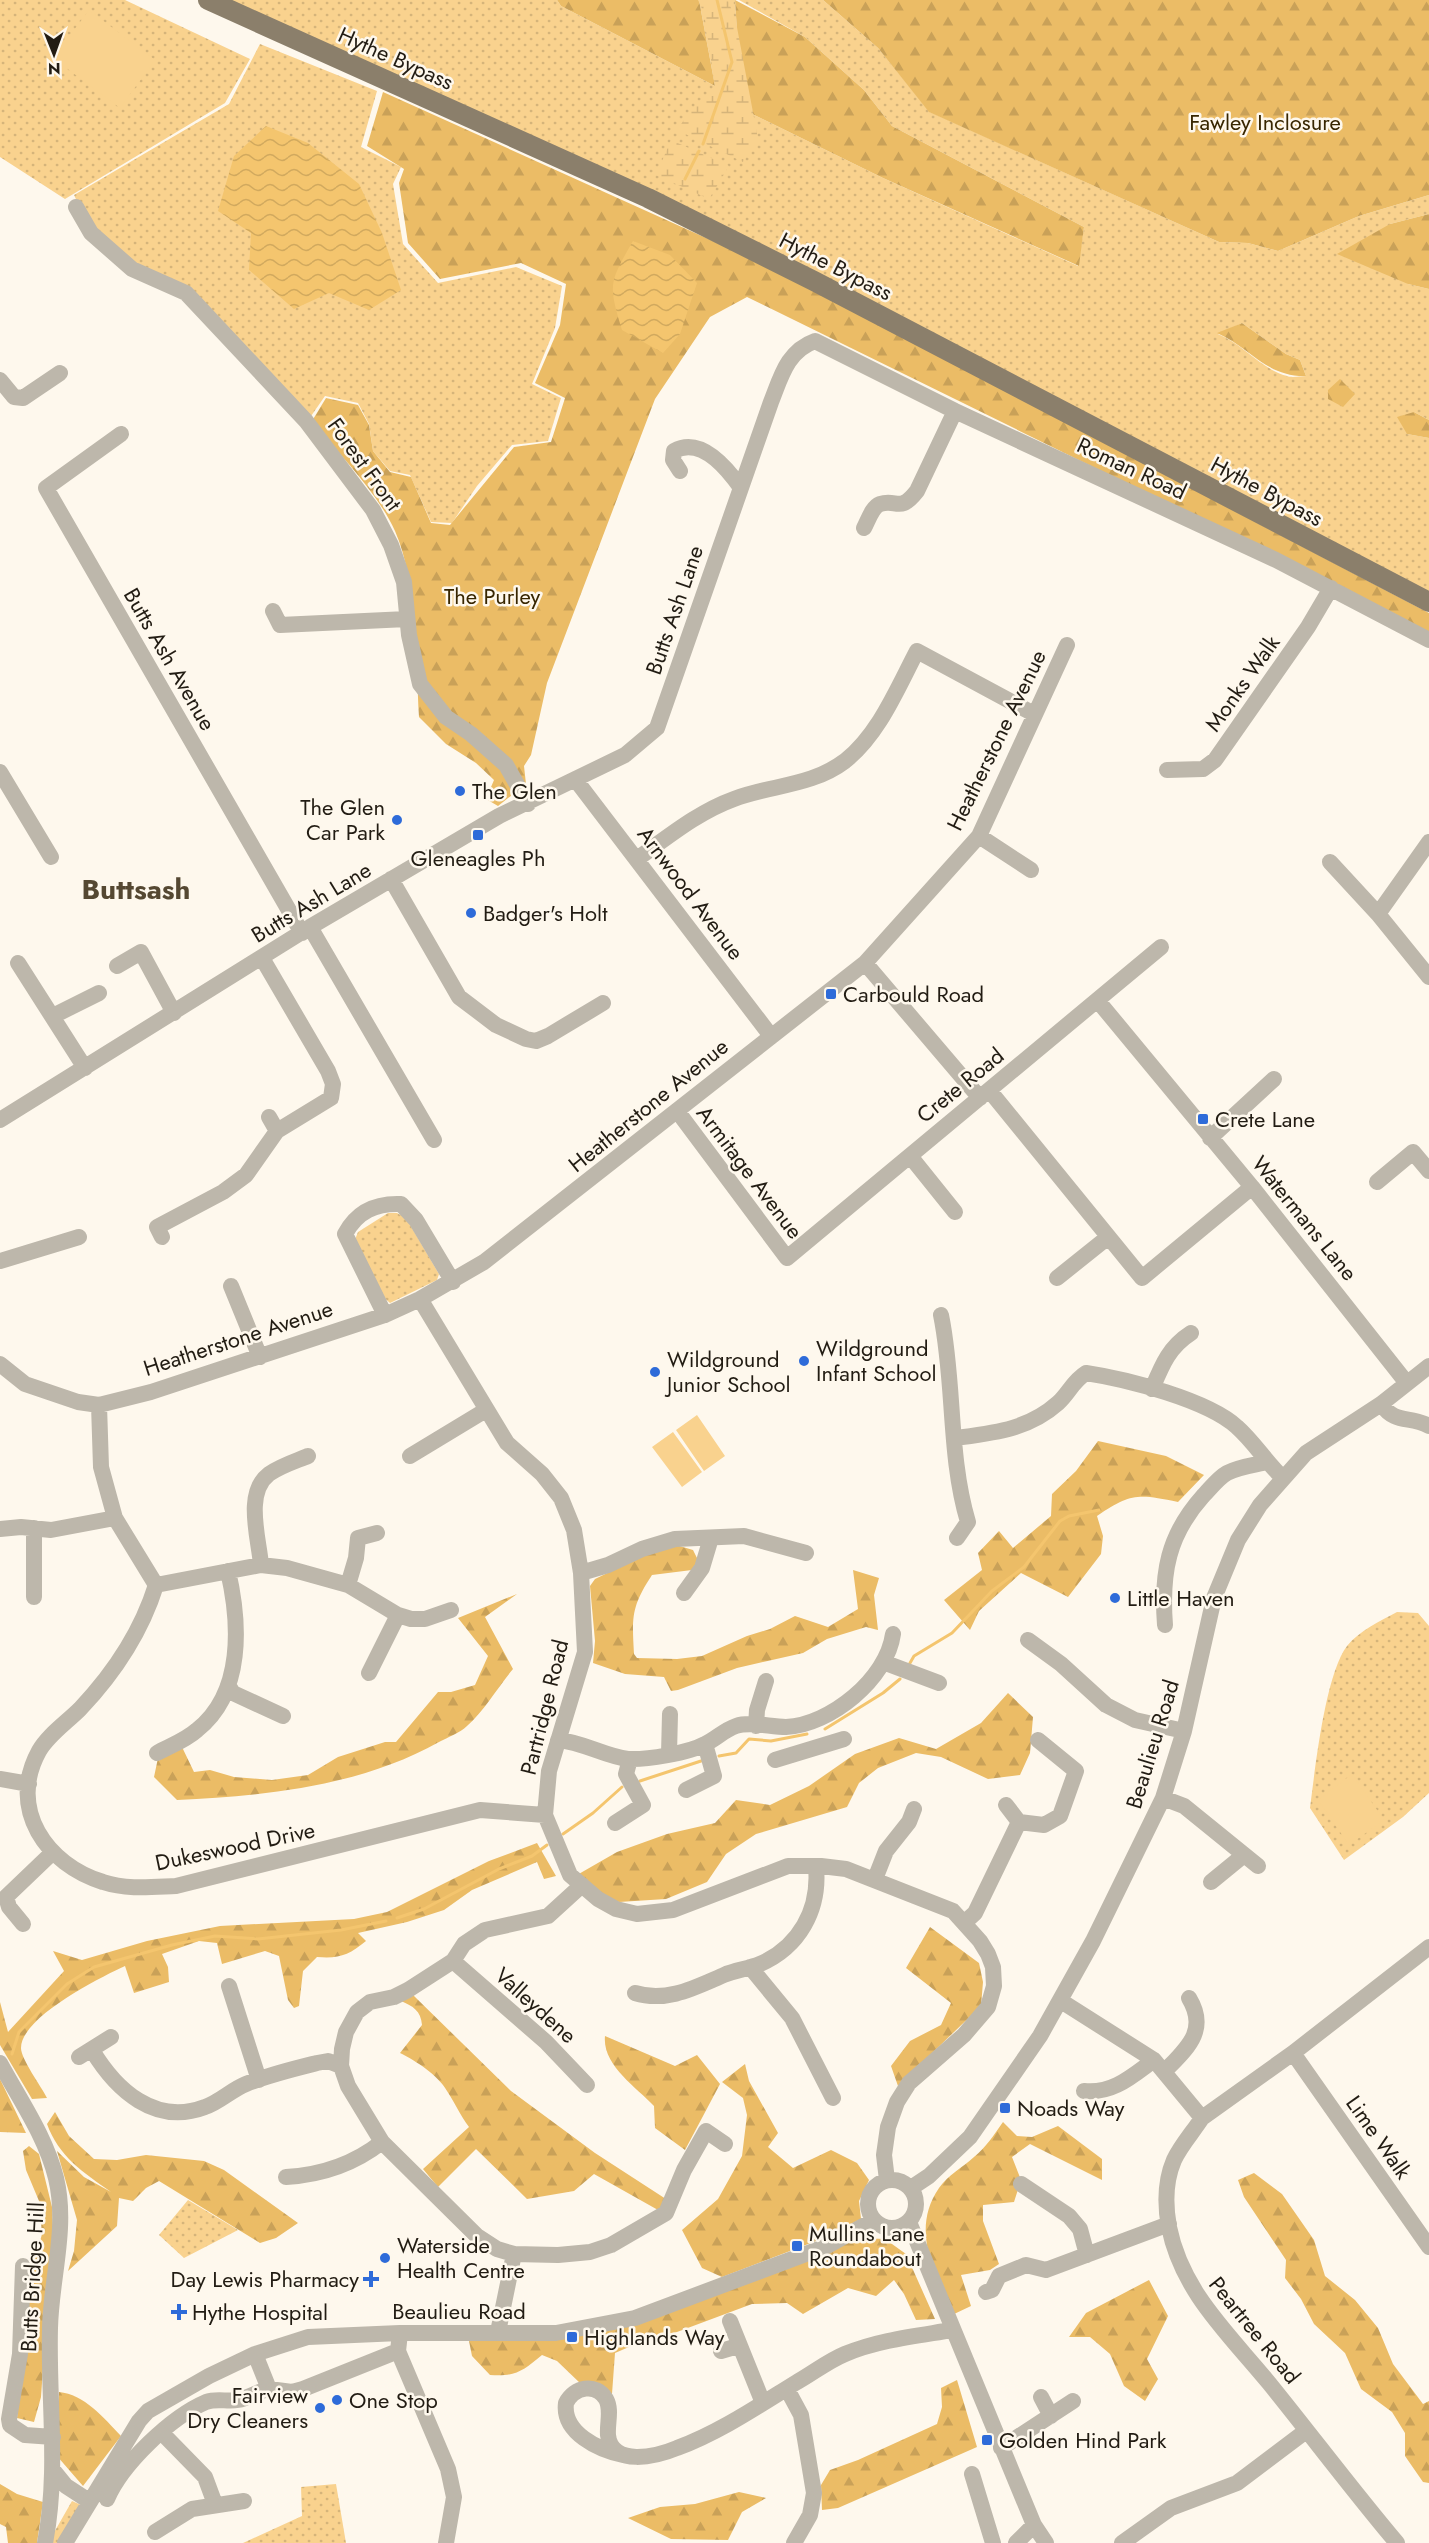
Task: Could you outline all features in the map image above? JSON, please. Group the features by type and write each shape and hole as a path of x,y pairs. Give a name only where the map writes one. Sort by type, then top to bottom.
{"main road":[{"name":"Hythe Bypass","path":"208,0 648,198 835,292 1429,602"}],"street":[{"name":"Forest Front","path":"76,207 91,233 132,269 186,293 306,421 383,527 404,582 415,672 427,697 446,717 471,734 506,765 528,804"},
{"name":"Roman Road","path":"815,341 955,411 1276,560 1429,640"},
{"name":"Butts Ash Lane","path":"0,1120 391,879 499,816 528,804 625,755 657,728 741,488 789,360 804,345 815,341"},
{"path":"0,380 14,397 23,398 60,373"},
{"path":"864,528 874,508 881,503 901,505 910,501 955,411"},
{"name":"Butts Ash Avenue","path":"121,434 46,489 306,930"},
{"path":"680,471 674,460 674,451 683,446 696,449 712,456 726,467 741,488"},
{"name":"Monks Walk","path":"1167,770 1203,769 1215,760 1308,627 1331,588"},
{"path":"273,611 280,625 407,619"},
{"name":"Heatherstone Avenue","path":"99,1405 151,1392 260,1357 385,1315 420,1299 453,1282 500,1251 678,1112 771,1035 865,963 979,836 1067,645"},
{"path":"637,859 708,811 735,798 818,777 845,761 875,729 917,651 1034,714"},
{"path":"0,772 51,857"},
{"name":"Arnwood Avenue","path":"575,779 771,1035"},
{"path":"979,836 1032,870"},
{"path":"1378,914 1429,842"},
{"path":"1330,862 1378,914 1429,977"},
{"path":"391,879 459,997 496,1025 526,1039 536,1041 603,1003"},
{"path":"306,930 434,1140"},
{"name":"Crete Road","path":"787,1258 1161,947"},
{"path":"117,966 141,952 174,1013"},
{"path":"162,1237 157,1227 223,1192 246,1174 273,1124 332,1098 333,1084 262,958"},
{"path":"18,963 85,1068"},
{"path":"865,963 984,1094 1142,1278 1252,1187"},
{"path":"53,1016 99,993"},
{"name":"Watermans Lane","path":"1098,1001 1252,1187 1406,1382"},
{"path":"1210,1138 1274,1079"},
{"name":"Armitage Avenue","path":"678,1112 787,1258"},
{"path":"1377,1182 1413,1152 1429,1171"},
{"path":"910,1156 955,1212"},
{"path":"385,1315 345,1234 354,1218 384,1203 401,1204 416,1220 453,1282"},
{"path":"0,1261 79,1238"},
{"path":"1058,1279 1107,1238"},
{"path":"231,1286 260,1357"},
{"name":"Partridge Road","path":"420,1299 507,1443 542,1474 561,1498 574,1530 581,1573 585,1652 549,1771 544,1815"},
{"path":"941,1315 951,1383 955,1438 968,1522 957,1538"},
{"path":"1152,1389 1164,1358 1177,1342 1191,1333"},
{"name":"Beaulieu Road","path":"911,2188 929,2176 970,2137 1061,2001 1163,1798 1184,1731 1214,1598 1238,1540 1260,1506 1306,1453 1381,1404 1429,1366"},
{"path":"2,1371 50,1394 99,1405 101,1467 115,1518 156,1585 261,1565 288,1568 348,1585 398,1615 411,1619 425,1619 451,1610"},
{"path":"955,1438 998,1433 1024,1425 1060,1401 1074,1381 1086,1373 1152,1389 1209,1409 1236,1426 1283,1478"},
{"path":"1381,1404 1397,1419 1413,1420 1429,1426"},
{"path":"410,1455 486,1410"},
{"path":"261,1565 255,1511 258,1491 268,1475 308,1456"},
{"path":"1165,1625 1163,1601 1168,1556 1192,1509 1226,1473 1267,1462"},
{"path":"0,1529 51,1530 115,1518"},
{"path":"34,1528 34,1597"},
{"path":"348,1585 356,1558 358,1538 377,1533"},
{"path":"581,1573 608,1565 642,1548 675,1539 744,1536 806,1553"},
{"path":"684,1593 702,1568 711,1538"},
{"path":"157,1754 198,1730 225,1698 237,1634 228,1571"},
{"name":"Dukeswood Drive","path":"156,1585 147,1614 134,1640 96,1692 40,1749 32,1765 29,1784 30,1814 38,1837 52,1853 78,1871 104,1883 137,1888 176,1886 480,1810 544,1815"},
{"path":"369,1673 398,1615"},
{"path":"558,1740 572,1741 630,1759 669,1754 705,1744 718,1734 738,1725 787,1727 809,1722 855,1696 871,1681 891,1646 893,1634"},
{"path":"1028,1640 1061,1664 1106,1705 1135,1720 1184,1731"},
{"path":"883,1662 939,1683"},
{"path":"756,1726 757,1710 766,1681"},
{"path":"228,1685 233,1693 283,1716"},
{"path":"669,1754 670,1714"},
{"path":"775,1760 841,1740 817,1732 809,1722"},
{"path":"1006,1805 1019,1822 1044,1825 1057,1819 1076,1775 1075,1768 1038,1740"},
{"path":"686,1790 714,1776 705,1744"},
{"path":"615,1823 643,1805 626,1773 630,1759"},
{"path":"0,1779 29,1784"},
{"path":"1163,1798 1185,1806 1258,1866"},
{"path":"875,1879 886,1851 909,1822 914,1809"},
{"path":"544,1815 570,1875 598,1899 616,1909 637,1914 673,1910 788,1866 846,1869 953,1911 980,1941 993,1967 994,1986 988,2007 964,2035 909,2083 897,2102 888,2127 884,2154 887,2180"},
{"path":"964,1923 975,1913 1019,1822"},
{"path":"22,1924 3,1896 52,1853"},
{"path":"1211,1882 1244,1855"},
{"path":"635,1993 674,2003 729,1973 765,1962 791,1943 808,1922 816,1884 816,1867"},
{"path":"582,1885 548,1916 479,1933 460,1948 453,1961 408,1990 370,2002 357,2012 346,2032 341,2066 348,2086 382,2142 477,2236 497,2249 514,2254 581,2253 611,2245 666,2213 684,2170 706,2131 725,2144"},
{"path":"1061,2001 1159,2066 1202,2118 1293,2053 1429,1947"},
{"name":"Valleydene","path":"453,1961 546,2042 587,2085"},
{"path":"750,1967 792,2018 833,2098"},
{"path":"229,1986 227,2005 259,2080"},
{"path":"1084,2091 1097,2092 1119,2086 1159,2066 1192,2042 1196,2026 1196,2010 1189,1998"},
{"path":"111,2037 86,2053 120,2089 139,2102 156,2109 186,2111 204,2108 241,2086 259,2080 323,2062 341,2066"},
{"name":"Lime Walk","path":"1293,2053 1429,2247"},
{"name":"Butts Bridge Hill","path":"0,2063 49,2157 56,2178 61,2208 50,2329 53,2470 45,2543"},
{"name":"Peartree Road","path":"1202,2118 1180,2149 1170,2171 1166,2197 1176,2257 1197,2297 1397,2543"},
{"path":"296,2182 355,2162 382,2142"},
{"path":"887,2180 899,2181 911,2188 916,2202 916,2209 909,2222 902,2226 887,2228 874,2220 868,2208 870,2194 880,2183 887,2180"},
{"path":"1021,2184 1080,2229 1087,2255"},
{"name":"Beaulieu Road","path":"65,2543 139,2421 148,2411 255,2354 308,2337 400,2333 556,2333 635,2318 827,2246 874,2220"},
{"path":"909,2222 1001,2448 1034,2525 1046,2543"},
{"path":"986,2292 992,2290 999,2276 1026,2265 1046,2270 1169,2224"},
{"path":"498,2332 514,2254"},
{"path":"23,2266 20,2352 16,2385 9,2408 10,2425 25,2435 53,2437"},
{"path":"730,2321 738,2346 763,2403"},
{"path":"622,2455 645,2456 668,2452 715,2432 838,2357 865,2347 952,2330"},
{"path":"400,2333 398,2351 448,2469 454,2497 446,2543"},
{"path":"721,2351 738,2346"},
{"path":"107,2499 125,2470 162,2433 206,2402 240,2400 269,2389 292,2392 398,2351"},
{"path":"255,2354 269,2389"},
{"path":"787,2389 801,2415 814,2493 810,2515 794,2543"},
{"path":"1041,2397 1051,2416"},
{"path":"1001,2448 1073,2401"},
{"path":"1122,2543 1172,2508 1237,2483 1306,2431"},
{"path":"162,2433 205,2477 215,2504"},
{"path":"53,2470 66,2486 89,2501"},
{"path":"972,2474 993,2543"},
{"path":"155,2532 174,2528 192,2509 244,2501"},
{"path":"1016,2543 1034,2525"}],"green space":[{"path":"0,0 125,0 250,59 225,103 65,199 0,157"},
{"path":"219,0 557,0 561,6 715,86 699,0 735,0 742,109 883,178 1078,266 1084,227 892,126 864,90 805,37 739,0 823,0 878,48 930,112 1219,242 1248,243 1278,251 1359,216 1429,195 1429,214 1390,224 1408,284 1429,289 1429,420 1414,412 1407,434 1429,438 1429,598 1146,450","holes":["1242,323 1286,354 1300,360 1306,376 1291,377 1278,373 1218,334"]},
{"path":"557,0 699,0 715,86 561,6"},
{"path":"698,0 728,0 736,22 758,139 743,162 677,130 691,110 715,86 704,13"},
{"path":"735,0 805,37 864,90 892,126 1084,227 1079,266 883,178 742,109"},
{"name":"Fawley Inclosure","path":"823,0 1429,0 1429,195 1359,216 1278,251 1248,243 1219,242 929,112 878,48"},
{"path":"89,10 155,60 120,108 53,58"},
{"path":"260,44 377,91 361,147 401,167 393,184 403,244 438,283 516,267 562,286 555,328 532,384 561,398 548,441 512,445 477,486 452,523 431,522 410,475 390,471 373,451 369,424 358,403 325,396 309,419 185,287 144,273 86,220 74,195 229,104"},
{"name":"The Purley","path":"383,92 766,265 1429,613 1429,632 747,297 710,317 655,399 547,683 531,755 524,766 526,784 498,806 486,799 494,780 476,763 446,744 419,717 416,647 408,573 395,531 368,487 312,421 326,398 358,405 369,425 373,451 390,472 411,477 431,523 450,525 514,447 551,442 565,398 535,383 560,325 566,284 521,263 440,279 408,243 399,183 404,169 367,146"},
{"path":"671,140 729,166 709,199 656,175"},
{"path":"1429,214 1429,289 1408,284 1337,254 1390,224"},
{"path":"1242,323 1286,354 1300,360 1306,376 1292,375 1269,367 1217,333"},
{"path":"1340,379 1355,394 1343,407 1328,399 1328,390"},
{"path":"1414,412 1429,420 1429,438 1407,434 1397,417"},
{"path":"388,1213 397,1213 406,1218 439,1274 437,1280 390,1303 381,1295 354,1242 358,1232"},
{"path":"697,1415 725,1456 704,1471 676,1430"},
{"path":"673,1432 702,1472 682,1487 652,1447"},
{"path":"1098,1441 1166,1456 1204,1475 1178,1502 1135,1497 1118,1503 1097,1516 1103,1536 1101,1554 1068,1597 1021,1573 979,1611 970,1630 944,1600 982,1570 978,1553 999,1531 1013,1548 1051,1516 1052,1494 1076,1471"},
{"path":"676,1545 693,1550 698,1560 692,1570 652,1575 640,1596 634,1613 634,1654 637,1658 677,1659 702,1656 747,1636 770,1629 795,1616 828,1627 858,1609 853,1570 879,1578 874,1595 878,1630 866,1627 827,1639 803,1653 737,1668 671,1691 664,1677 625,1674 593,1663 595,1641 590,1586 595,1579 659,1548"},
{"path":"517,1594 485,1617 513,1669 473,1720 454,1735 378,1769 345,1779 278,1791 177,1800 154,1777 158,1758 182,1747 194,1772 210,1770 234,1777 272,1780 308,1775 338,1757 385,1742 396,1742 438,1692 451,1692 475,1685 488,1656 458,1618"},
{"path":"1397,1612 1418,1613 1429,1626 1429,1793 1403,1817 1344,1860 1310,1808 1327,1700 1339,1660 1347,1646 1364,1631"},
{"path":"1008,1693 1033,1717 1030,1753 1020,1775 988,1779 941,1757 916,1753 878,1768 859,1783 847,1807 756,1834 726,1854 707,1882 666,1899 619,1902 591,1894 577,1875 617,1852 667,1834 715,1823 736,1800 770,1805 809,1786 855,1754 899,1738 936,1749 981,1723"},
{"path":"1352,1774 1384,1820 1349,1845 1318,1800"},
{"path":"537,1843 556,1876 544,1879 537,1862 472,1890 444,1910 407,1922 358,1933 366,1941 360,1946 338,1957 317,1957 303,1971 299,2006 294,2008 288,2000 279,1956 265,1951 222,1964 217,1943 199,1941 162,1954 168,1967 169,1982 134,1993 125,1966 64,2000 34,2024 24,2036 21,2048 47,2098 32,2099 0,2045 0,2002 8,2032 64,1971 53,1951 82,1960 147,1941 220,1926 354,1919 387,1912 489,1861"},
{"path":"930,1927 979,1963 983,1982 981,2006 898,2086 891,2066 910,2041 941,2025 951,2003 906,1968"},
{"path":"413,1995 511,2091 595,2153 669,2201 658,2210 594,2174 574,2191 527,2199 476,2149 438,2187 423,2169 469,2127 438,2079 420,2064 400,2053 422,2025 416,2010 401,2001"},
{"path":"605,2036 675,2066 697,2055 720,2084 685,2150 655,2128 654,2106 614,2066 606,2047"},
{"path":"745,2064 749,2081 778,2133 768,2147 793,2168 831,2150 857,2163 869,2180 859,2201 861,2219 816,2241 722,2277 702,2268 682,2230 718,2199 742,2156 747,2115 743,2098 722,2082"},
{"path":"0,2079 26,2133 0,2132"},
{"path":"55,2112 69,2136 94,2159 117,2160 146,2155 204,2161 224,2170 298,2223 276,2238 260,2243 159,2181 146,2188 133,2201 119,2198 117,2226 68,2271 74,2251 77,2220 57,2151 84,2177 111,2192 73,2163 58,2146 47,2124"},
{"path":"1003,2122 1017,2136 1032,2137 1058,2126 1102,2159 1102,2180 1030,2144 1012,2157 1021,2180 1014,2202 983,2205 983,2221 999,2264 990,2270 961,2275 971,2306 952,2315 928,2252 926,2220 931,2204 942,2184 982,2149"},
{"path":"29,2146 39,2154 52,2207 53,2228 41,2397 34,2422 17,2418 32,2271 42,2234 39,2201 26,2170 23,2151"},
{"path":"1254,2173 1282,2194 1314,2240 1325,2276 1355,2300 1378,2328 1393,2364 1423,2404 1429,2401 1429,2483 1423,2482 1405,2456 1405,2433 1392,2412 1361,2389 1345,2353 1314,2324 1301,2299 1285,2278 1286,2260 1244,2197 1238,2180"},
{"path":"188,2200 238,2230 184,2258 159,2235"},
{"path":"860,2238 885,2239 906,2254 935,2319 916,2320 904,2294 894,2280 876,2296 848,2288 803,2314 787,2303 752,2304 677,2332 650,2338 615,2353 612,2394 581,2384 557,2361 542,2355 518,2372 506,2375 490,2375 472,2356 469,2341 537,2339 779,2272"},
{"path":"1149,2280 1168,2316 1147,2359 1158,2379 1145,2401 1124,2386 1110,2354 1090,2337 1069,2337 1086,2313"},
{"path":"957,2380 977,2447 838,2508 822,2510 821,2485 830,2470 858,2460 937,2424 942,2407 941,2388"},
{"path":"59,2392 85,2402 121,2436 83,2486 57,2456"},
{"path":"0,2484 17,2494 43,2502 37,2543 8,2543 6,2527 0,2524"},
{"path":"336,2484 346,2543 243,2543 302,2516 301,2487"},
{"path":"739,2492 766,2498 742,2512 728,2540 671,2539 628,2518 660,2507 695,2504"},
{"path":"72,2501 81,2505 58,2543 48,2543"}],"water":[{"path":"266,126 308,143 359,184 382,233 401,290 369,310 329,293 294,309 249,270 251,233 218,211 234,156"},
{"path":"633,241 670,255 697,283 680,334 663,353 622,330 617,315 613,284 619,266"}],"waterway":[{"path":"703,144 732,62 717,0"},
{"path":"685,179 699,151"},
{"path":"910,1663 914,1656 952,1633 992,1591 1024,1567 1060,1521 1069,1516 1099,1510"},
{"path":"825,1729 883,1693 900,1679"},
{"path":"719,1756 736,1753 749,1739 771,1741 807,1734"},
{"path":"640,1781 701,1761"},
{"path":"563,1834 593,1813 622,1787"},
{"path":"397,1918 424,1909 499,1869 532,1856 547,1845"},
{"path":"12,2054 19,2032 67,1984 94,1967 172,1945 215,1936 258,1939 341,1930 386,1921"}],"place":[{"name":"The Glen","path":"460,791"},
{"name":"The Glen Car Park","path":"397,820"},
{"name":"Gleneagles Ph","path":"478,835"},
{"name":"Badger's Holt","path":"471,913"},
{"name":"Carbould Road","path":"831,994"},
{"name":"Crete Lane","path":"1203,1119"},
{"name":"Wildground Infant School","path":"804,1361"},
{"name":"Wildground Junior School","path":"655,1372"},
{"name":"Little Haven","path":"1115,1598"},
{"name":"Noads Way","path":"1005,2108"},
{"name":"Mullins Lane Roundabout","path":"797,2246"},
{"name":"Waterside Health Centre","path":"385,2258"},
{"name":"Day Lewis Pharmacy","path":"371,2279"},
{"name":"Hythe Hospital","path":"179,2312"},
{"name":"Highlands Way","path":"572,2337"},
{"name":"One Stop","path":"337,2400"},
{"name":"Fairview Dry Cleaners","path":"320,2408"},
{"name":"Golden Hind Park","path":"987,2440"}],"district":[{"name":"Buttsash","path":"136,889"}]}
